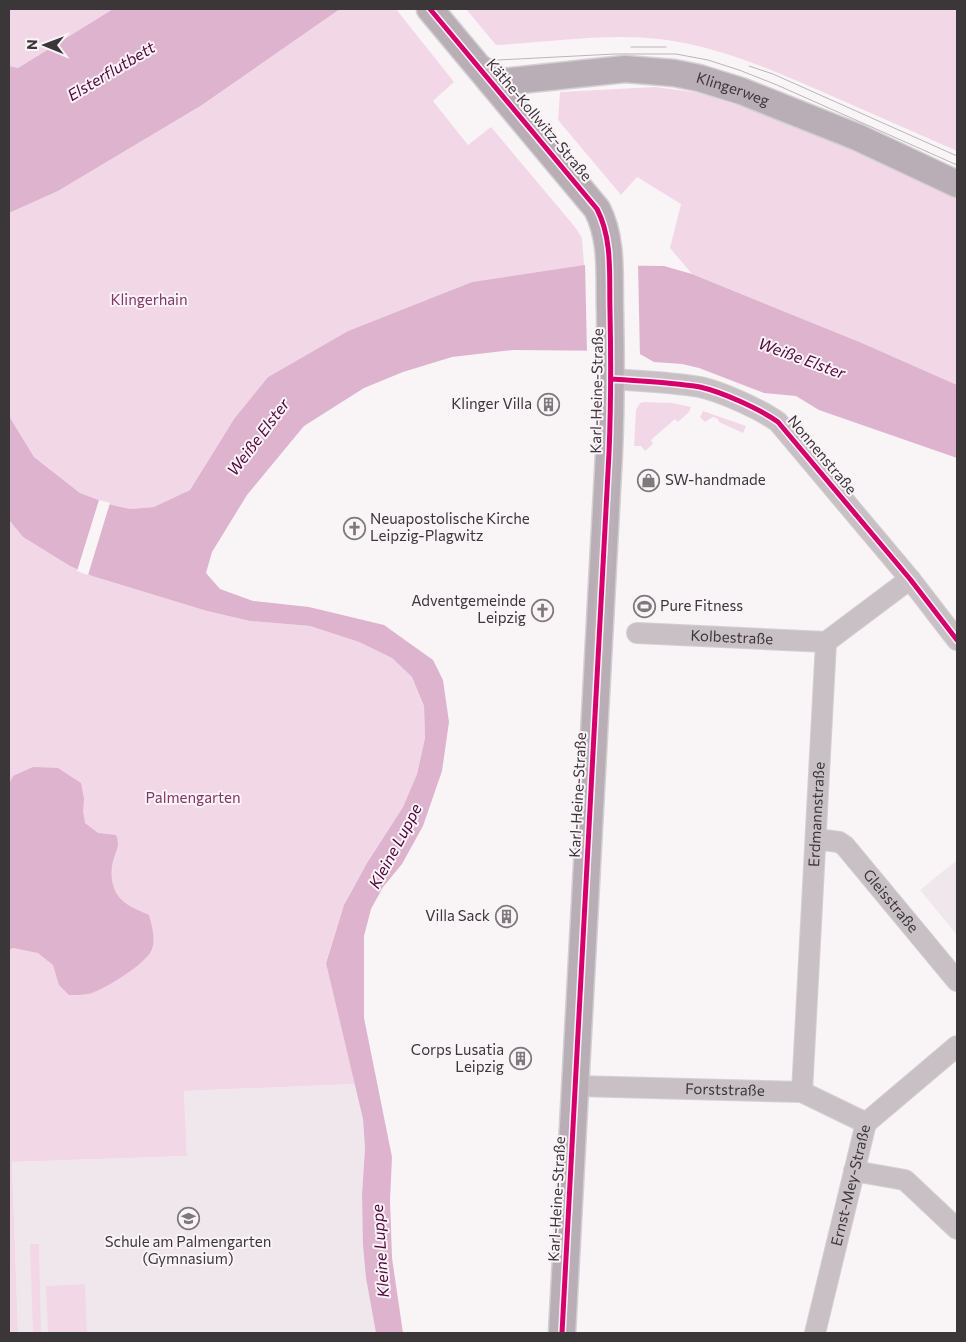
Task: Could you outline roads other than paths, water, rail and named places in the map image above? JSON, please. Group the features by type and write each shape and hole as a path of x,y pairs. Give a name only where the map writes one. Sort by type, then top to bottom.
{"main road":[{"name":"Käthe-Kollwitz-Straße","path":"430,9 597,209 606,230 609,257"},
{"name":"Klingerweg","path":"492,83 625,69 674,73 699,78 740,91 856,137 957,184"},
{"name":"Karl-Heine-Straße","path":"562,1333 609,461 611,369 609,257"}],"street":[{"name":"Nonnenstraße","path":"611,369 702,388 768,414 786,429 957,640"},
{"path":"826,642 910,580"},
{"name":"Kolbestraße","path":"637,633 826,642"},
{"name":"Erdmannstraße","path":"802,1092 826,642"},
{"name":"Gleisstraße","path":"816,839 839,842 845,846 957,981"},
{"name":"Ernst-Mey-Straße","path":"815,1333 866,1123 957,1046"},
{"name":"Forststraße","path":"576,1086 802,1092 866,1123"},
{"path":"854,1171 905,1180 957,1229"}],"water":[{"name":"Elsterflutbett","path":"113,9 340,9 202,105 58,191 9,213 9,66 18,68"},
{"path":"584,265 664,266 692,274 862,343 957,385 957,458 819,410 796,396 764,393 699,368 682,364 654,362 638,353 623,351 513,350 452,357 403,372 364,388 304,426 247,495 212,552 206,573 220,589 253,601 309,607 384,625 433,660 443,680 449,722 442,771 423,826 402,864 383,887 371,909 364,936 364,1018 392,1157 390,1200 392,1258 403,1333 376,1333 366,1278 363,1245 362,1194 365,1148 363,1119 326,963 344,905 367,863 403,807 417,774 425,738 424,706 412,677 392,658 359,642 310,626 250,621 207,611 92,576 70,566 23,537 9,520 9,416 34,457 80,493 112,505 130,509 154,507 190,490 234,419 268,377 348,331 472,282"},
{"path":"33,767 58,768 81,783 85,823 98,833 116,835 118,841 112,864 112,882 116,893 133,908 149,915 153,934 153,944 150,953 121,977 88,994 69,995 59,985 53,965 38,953 14,948 9,949 9,784 13,776"}],"tram line":[{"path":"435,9 603,211 613,230 616,243 619,358 618,411 610,567 598,723 564,1333"},
{"path":"631,47 666,47"},
{"path":"473,55 498,60 615,54 676,54 708,60 777,85 957,165"},
{"path":"749,66 773,74 957,156"},
{"path":"480,74 505,103"},
{"path":"573,186 592,212 600,244 603,450 590,725"}],"place":[{"name":"Klinger Villa","path":"548,404"},
{"name":"SW-handmade","path":"649,480"},
{"name":"Neuapostolische Kirche Leipzig-Plagwitz","path":"354,528"},
{"name":"Pure Fitness","path":"644,606"},
{"name":"Adventgemeinde Leipzig","path":"542,610"},
{"name":"Villa Sack","path":"506,916"},
{"name":"Corps Lusatia Leipzig","path":"520,1059"},
{"name":"Schule am Palmengarten (Gymnasium)","path":"188,1219"}],"park label":[{"name":"Klingerhain","path":"149,300"},
{"name":"Palmengarten","path":"193,798"}],"water label":[{"name":"Weiße Elster","path":"802,358"},
{"name":"Weiße Elster","path":"258,437"},
{"name":"Kleine Luppe","path":"395,846"},
{"name":"Kleine Luppe","path":"380,1251"}]}
